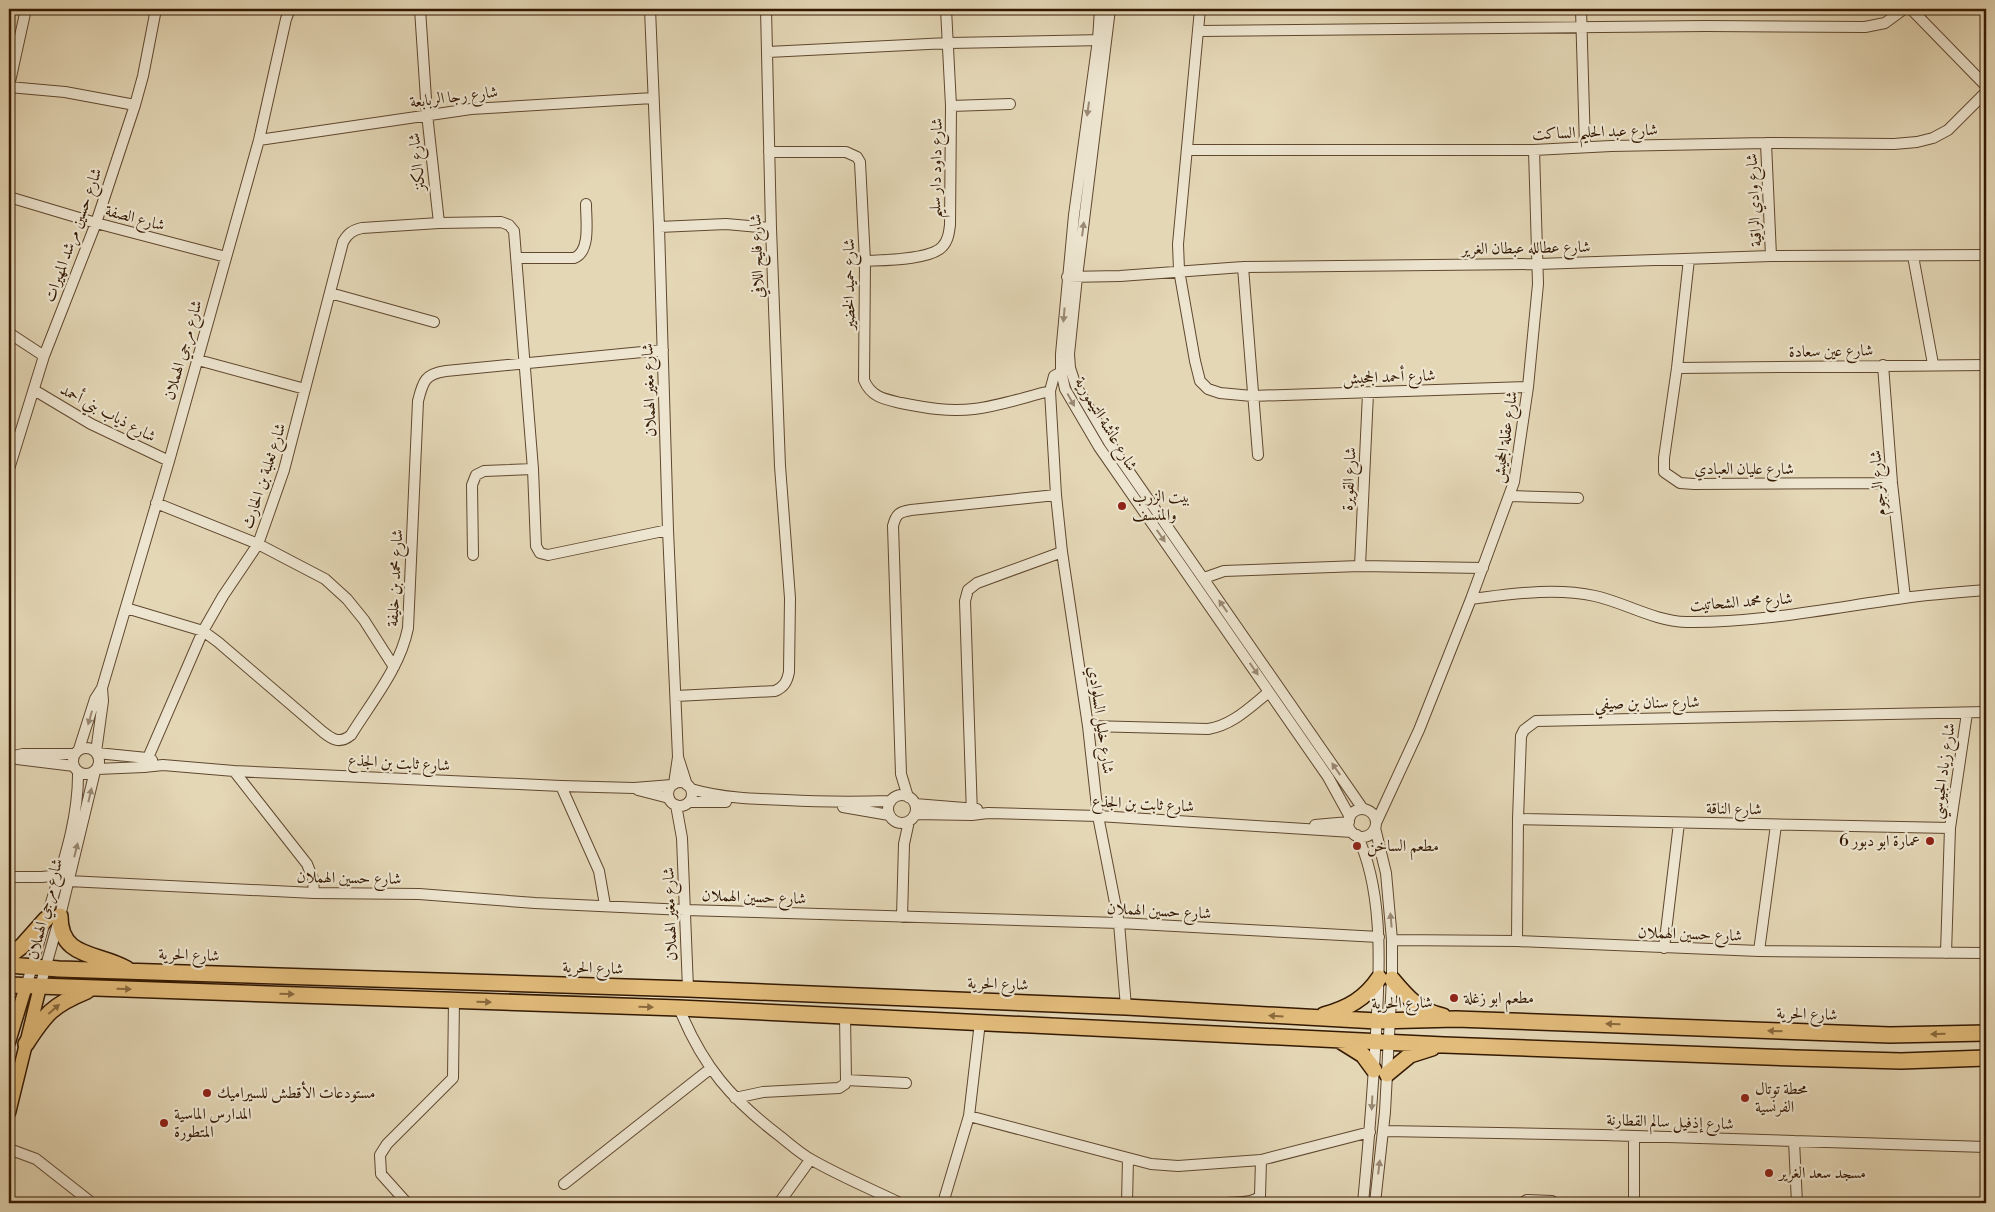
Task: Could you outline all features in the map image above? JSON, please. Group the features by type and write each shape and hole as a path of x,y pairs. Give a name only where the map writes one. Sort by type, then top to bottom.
{"highway":[{"path":"9,956 53,917 70,946 76,950 114,961 131,971"},
{"name":"شارع الحرية","path":"9,965 131,971 688,989 1126,1007 1383,1021 1456,1019 1890,1035 1986,1033"},
{"path":"1312,1018 1339,1011 1356,1003 1386,978 1419,1008 1432,1014 1456,1019"},
{"path":"9,985 679,1008 1336,1038 1444,1045 1795,1058 1901,1061 1986,1058"},
{"path":"26,1044 50,1011 63,1001 93,988"},
{"path":"1336,1038 1359,1052 1380,1072 1410,1055 1444,1045"}],"main road":[{"name":"شارع مرجي الهملان","path":"9,1042 33,986"},
{"name":"شارع مرجي الهملان","path":"9,1113 26,1044 33,986"}],"street":[{"path":"26,9 9,86 91,96 135,104"},
{"name":"شارع حسين مرشد المهيرات","path":"9,469 44,356 96,223 135,104 143,76 156,9"},
{"name":"شارع مرجي الهملان","path":"77,752 96,699 102,688 198,360 259,140 286,14 290,9"},
{"name":"شارع الكنز","path":"420,9 427,114 439,223"},
{"name":"شارع مغير الهملان","path":"651,9 668,530 678,757 673,784"},
{"name":"شارع فليح اللافي","path":"676,696 775,691 788,680 790,598 780,474 771,228 766,9"},
{"name":"شارع داود دار سليم","path":"865,262 924,255 938,251 947,240 950,225 952,106 946,9"},
{"name":"شارع عائشة التيمورية","path":"1100,9 1102,40"},
{"name":"شارع عائشة التيمورية","path":"1110,9 1102,40 1081,158 1072,277 1069,354 1062,381 1099,447 1328,777 1365,851 1370,870 1386,978"},
{"path":"1200,9 1178,244 1179,270 1200,381 1208,389 1220,394 1252,396"},
{"path":"1581,9 1585,147"},
{"path":"1199,31 1706,26 1866,27 1885,23 1904,9"},
{"path":"1910,9 1986,86"},
{"path":"768,52 948,43 1102,40"},
{"name":"شارع عبد الحليم الساكت","path":"1187,150 1534,150 1766,143 1894,144 1934,138 1948,130 1986,92"},
{"name":"شارع رجا الربابعة","path":"259,140 427,114 534,104 653,98"},
{"path":"952,106 1010,104"},
{"name":"شارع وادي الراقية","path":"1766,143 1771,256"},
{"name":"شارع عقلة الجحيش","path":"1376,825 1419,730 1511,496 1518,466 1538,284 1534,150"},
{"name":"شارع حميد الخضير","path":"769,152 846,152 857,157 860,162 865,262 864,380 871,392 878,397 930,409 976,409 1050,391"},
{"name":"شارع الصفة","path":"9,197 226,258"},
{"path":"516,258 574,258 579,256 585,246 586,204"},
{"path":"439,223 505,223 514,231 533,469 536,546 540,554 548,555 668,530"},
{"name":"شارع ثعلبة بن الحارث","path":"145,763 203,631 223,596 258,544 284,470 343,242 350,232 362,228 439,223"},
{"path":"659,227 726,224 771,228"},
{"name":"شارع عطالله عبطان الغرير","path":"1072,277 1120,276 1179,270 1243,267 1538,264 1771,256 1986,255"},
{"path":"1913,256 1934,364"},
{"name":"شارع عليان العبادي","path":"1689,259 1677,368 1663,465 1664,472 1680,483 1892,483"},
{"path":"1243,267 1258,455"},
{"path":"330,294 434,322"},
{"path":"9,333 44,356"},
{"name":"شارع محمد بن خليفة","path":"126,608 203,631 332,740 345,740 351,735 394,667 406,640 418,401 426,378 434,373 662,350"},
{"path":"198,360 305,389"},
{"name":"شارع عين سعادة","path":"1677,368 1934,364 1986,365"},
{"name":"شارع الرجوم","path":"1883,365 1892,483 1905,598"},
{"path":"1050,391 1054,376 1066,369"},
{"name":"شارع عائشة التيمورية","path":"1066,369 1110,444 1366,810"},
{"name":"شارع أحمد الجحيش","path":"1252,396 1528,387"},
{"name":"شارع ذياب بني أحمد","path":"34,390 91,424 169,461"},
{"name":"شارع خليل السلوادي","path":"1050,391 1056,496 1062,552 1088,726 1098,816 1119,923 1126,1007"},
{"name":"شارع القويرة","path":"1360,566 1368,393"},
{"path":"473,555 472,485 476,476 484,471 533,469"},
{"path":"902,918 904,844 912,809 901,774 893,526 895,518 899,512 911,510 1056,496"},
{"path":"1511,496 1578,498"},
{"path":"156,503 258,544 314,572 332,585 364,620 394,667"},
{"path":"972,811 966,601 968,590 977,583 1062,552"},
{"path":"1204,578 1224,571 1360,566 1483,568"},
{"name":"شارع محمد الشحاتيت","path":"1471,599 1528,592 1580,593 1596,596 1650,615 1682,622 1715,622 1763,618 1905,598 1986,590"},
{"name":"شارع مرجي الهملان","path":"97,752 103,701 102,688"},
{"path":"1088,726 1208,729 1220,727 1230,722 1269,692"},
{"name":"شارع سنان بن صيفي","path":"1517,941 1521,736 1524,730 1536,721 1986,712"},
{"name":"شارع زياد الجيوسي","path":"1946,953 1950,828 1967,713"},
{"path":"89,748 97,752 100,762 96,770 87,774 76,769 10,757 23,754 77,752 89,748"},
{"path":"76,769 77,752"},
{"name":"شارع ثابت بن الجذع","path":"97,752 145,763 234,771 561,786 634,788 673,784"},
{"name":"شارع مغير الهملان","path":"678,757 689,787"},
{"name":"شارع ثابت بن الجذع","path":"96,770 145,763"},
{"name":"شارع مرجي الهملان","path":"40,967 64,878 78,794 76,769"},
{"name":"شارع مرجي الهملان","path":"33,986 96,770"},
{"path":"234,771 307,864 313,879 314,893"},
{"path":"901,774 893,799 889,805 892,818 904,844"},
{"path":"689,787 691,797 680,802 669,790 673,784 679,782 689,787 730,798 833,802 893,799 904,796 912,809"},
{"path":"561,786 599,871 605,905"},
{"name":"شارع ثابت بن الجذع","path":"634,788 680,802 826,806 892,818"},
{"path":"1376,825 1368,835 1352,826 1353,812 1366,810 1390,795"},
{"name":"شارع مغير الهملان","path":"680,802 688,989"},
{"path":"892,818 900,823 912,809"},
{"name":"شارع ثابت بن الجذع","path":"912,809 1098,816 1296,827 1352,826"},
{"path":"1363,1203 1370,1132 1380,1072 1386,978 1392,940 1386,873 1376,825 1372,813 1366,810"},
{"name":"شارع الناقة","path":"1518,819 1950,828"},
{"path":"1664,948 1679,823"},
{"path":"1759,951 1776,825"},
{"name":"شارع حسين الهملان","path":"9,877 64,878 314,893 419,894 535,903 686,910 902,918 1119,923 1379,937"},
{"name":"شارع حسين الهملان","path":"1392,940 1517,941 1759,951 1986,953"},
{"path":"407,1203 380,1174 380,1155 387,1144 453,1078 454,1000"},
{"path":"679,1008 691,1037 710,1069 735,1098 810,1160 900,1203"},
{"path":"735,1098 749,1093 839,1088 845,1084 845,1016"},
{"path":"942,1201 969,1116 980,1022"},
{"path":"564,1184 710,1069"},
{"path":"1375,1203 1384,1131 1380,1072"},
{"path":"846,1080 906,1083"},
{"path":"969,1116 1151,1164 1178,1166 1261,1160 1370,1132"},
{"name":"شارع إذفيل سالم القطارنة","path":"1384,1131 1634,1136 1986,1147"},
{"path":"1634,1136 1634,1203"},
{"path":"1794,1141 1797,1203"},
{"path":"9,1149 36,1159 92,1203"},
{"path":"1127,1203 1128,1158"},
{"path":"779,1203 810,1160"},
{"path":"1227,1203 1251,1201 1260,1196 1261,1160"},
{"path":"1522,1203 1527,1200 1552,1201"}],"place":[{"name":"بيت الزرب والمنسف","path":"1122,506"},
{"name":"عمارة ابو دبور 6","path":"1930,841"},
{"name":"مطعم الساخن","path":"1357,846"},
{"name":"مطعم ابو زغلة","path":"1454,998"},
{"name":"مستودعات الأقطش للسيراميك","path":"207,1093"},
{"name":"محطة توتال الفرنسية","path":"1745,1098"},
{"name":"المدارس الماسية المتطورة","path":"164,1123"},
{"name":"مسجد سعد الغرير","path":"1769,1173"}]}
